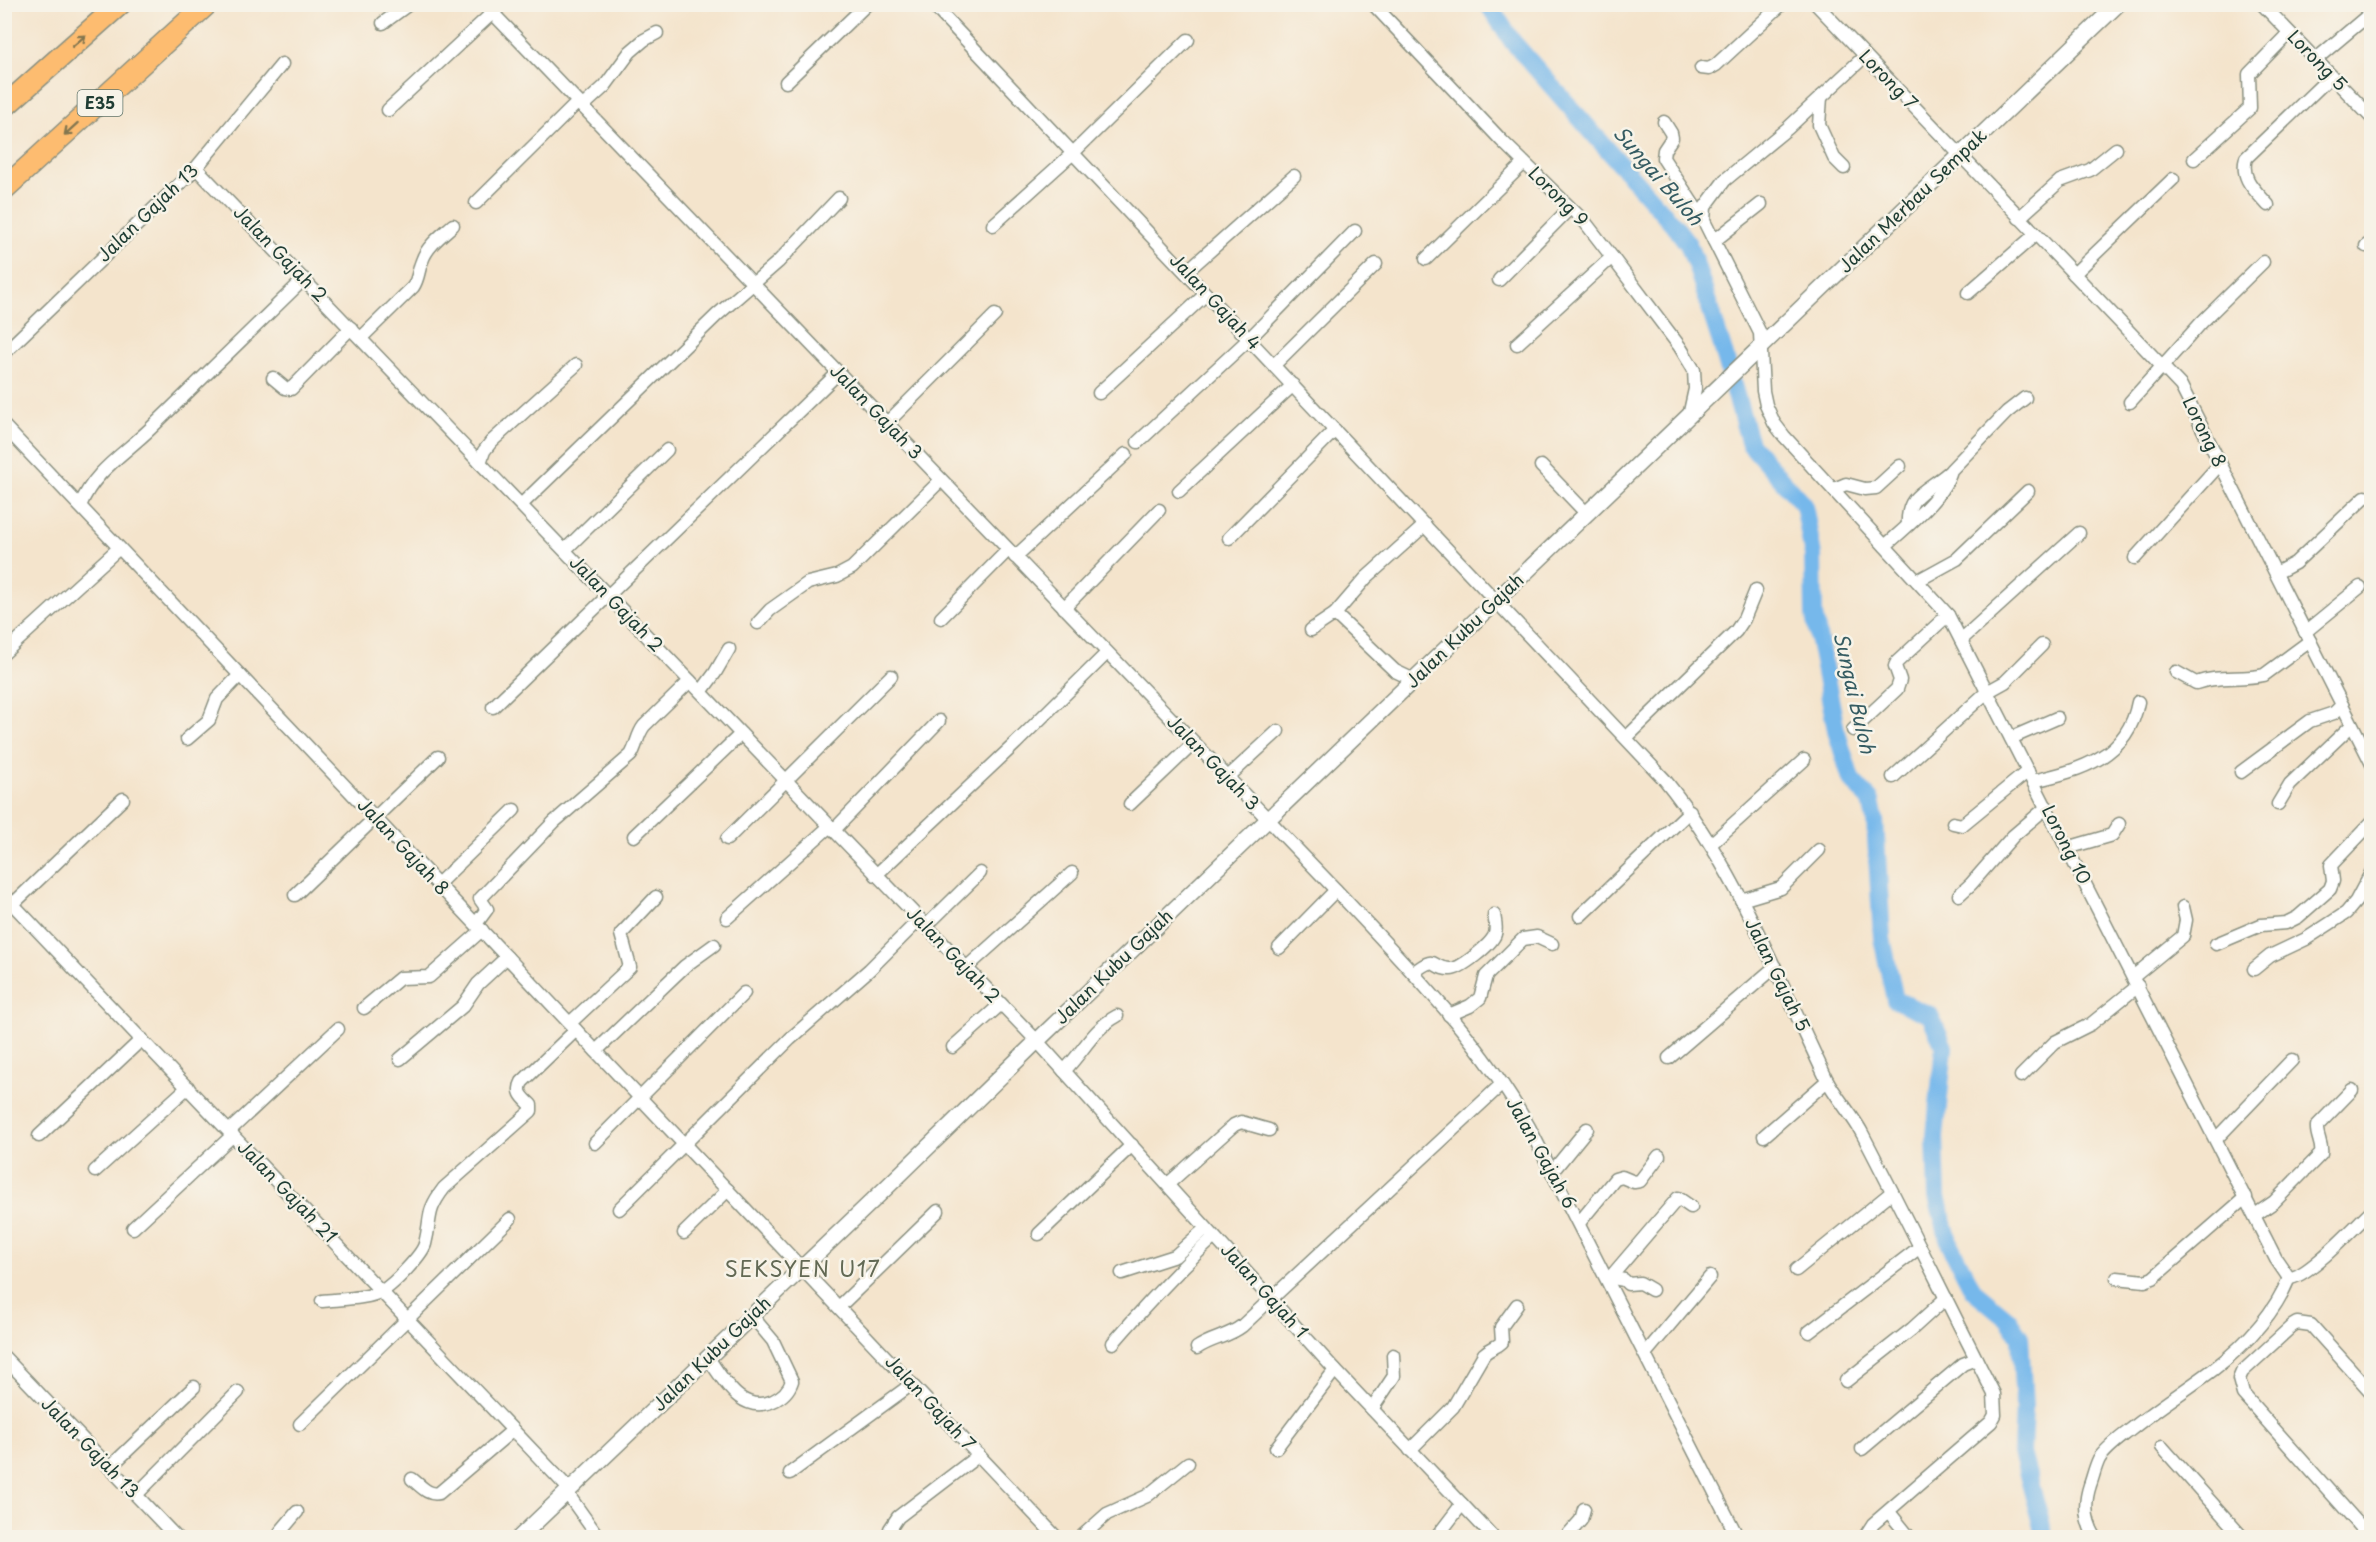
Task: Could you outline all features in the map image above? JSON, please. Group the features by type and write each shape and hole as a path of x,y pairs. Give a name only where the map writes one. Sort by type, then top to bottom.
{"highway":[{"path":"4,107 120,4"},
{"name":"E35","path":"4,189 207,4"}],"street":[{"path":"383,22 409,4"},
{"path":"786,82 867,4"},
{"name":"Jalan Gajah 4","path":"932,4 1497,600"},
{"name":"Lorong 9","path":"1373,4 1524,163 1585,222 1612,257 1680,346 1694,370 1695,390 1689,416"},
{"path":"1701,68 1709,69 1716,65 1782,4"},
{"name":"Lorong 7","path":"1816,4 1960,156"},
{"name":"Jalan Merbau Sempak","path":"1708,398 2118,4"},
{"name":"Lorong 5","path":"2262,4 2372,118"},
{"path":"388,110 492,7"},
{"name":"Jalan Gajah 3","path":"492,7 580,105 1268,820"},
{"path":"2315,60 2371,12"},
{"path":"476,203 580,105 605,86 630,52 657,33"},
{"path":"2194,159 2250,108 2249,74 2289,33"},
{"path":"993,225 1073,153 1188,40"},
{"path":"1704,221 1705,207 1725,180 1788,128 1865,56"},
{"name":"Jalan Gajah 13","path":"4,353 196,168 282,64"},
{"path":"2268,205 2247,181 2244,174 2246,158 2331,76"},
{"path":"1821,97 1819,125 1834,158 1844,168"},
{"name":"Lorong 10","path":"1664,122 1672,138 1664,150 1663,158 1704,221 1760,333 1756,351 1763,391 1774,423 1948,615 2276,1259 2289,1278"},
{"path":"2019,218 2060,181 2090,170 2116,149"},
{"name":"Lorong 8","path":"1960,156 2186,395 2372,764"},
{"path":"1426,259 1524,163"},
{"name":"Jalan Gajah 2","path":"196,168 1036,1041"},
{"path":"1186,272 1294,176"},
{"path":"2074,274 2173,178"},
{"path":"521,505 717,315 778,262 839,198"},
{"path":"1714,241 1761,204"},
{"path":"1499,280 1570,208"},
{"path":"361,338 413,288 427,250 453,225"},
{"path":"1138,442 1249,339 1355,231"},
{"path":"1968,293 2036,234"},
{"path":"1517,344 1612,257"},
{"path":"2130,402 2202,322 2263,262"},
{"path":"1274,364 1376,264"},
{"path":"80,506 87,489 96,477 139,440 304,279"},
{"path":"1099,393 1206,294"},
{"path":"886,423 995,315"},
{"path":"273,378 285,388 291,389 351,328"},
{"path":"480,463 490,442 576,365"},
{"path":"493,707 838,373"},
{"path":"1179,491 1293,385"},
{"name":"Jalan Kubu Gajah","path":"519,1538 1708,398"},
{"path":"1885,546 1908,525 1911,501 1951,470 2007,412 2025,398"},
{"name":"Jalan Gajah 8","path":"4,426 802,1268"},
{"path":"1229,538 1335,429"},
{"path":"565,550 668,450"},
{"path":"941,618 1126,454"},
{"path":"2135,558 2220,464"},
{"path":"1541,466 1587,514"},
{"path":"1834,489 1846,484 1865,489 1876,488 1900,466"},
{"path":"758,623 770,610 808,583 837,576 852,568 867,556 941,480"},
{"path":"1917,581 1957,559 2028,491"},
{"path":"2276,573 2295,563 2365,497"},
{"path":"1064,608 1159,510"},
{"path":"1311,630 1335,614 1366,578 1425,525"},
{"path":"1961,640 2079,532"},
{"path":"4,652 119,548"},
{"path":"2176,672 2196,683 2206,678 2264,675 2360,587"},
{"path":"1626,738 1736,631 1744,619 1756,590"},
{"name":"Jalan Gajah 5","path":"1497,600 1626,738 1690,811 1711,844 1775,967 1827,1081 1862,1131 1994,1394 1995,1415 1991,1422 1889,1512"},
{"path":"1335,614 1395,671 1414,680"},
{"path":"1852,730 1898,689 1900,680 1895,666 1897,662 1948,615"},
{"path":"1893,777 1988,692 2005,682 2042,645"},
{"path":"701,692 729,649"},
{"path":"876,875 1016,743 1107,653"},
{"path":"186,739 208,720 218,699 240,675"},
{"path":"727,839 891,676"},
{"path":"466,914 554,822 631,755 638,733 690,681"},
{"path":"1953,823 1962,825 2030,776 2062,774 2094,763 2125,737 2135,718 2138,702"},
{"path":"2241,772 2310,721 2334,713 2342,705"},
{"path":"2011,738 2058,718"},
{"path":"727,918 832,828 939,721"},
{"path":"2278,804 2290,784 2352,725"},
{"path":"1227,778 1278,731"},
{"path":"634,837 741,734"},
{"path":"1130,804 1194,743"},
{"path":"295,895 438,757"},
{"path":"1711,844 1804,760"},
{"path":"9,899 123,800"},
{"path":"1959,896 2013,836 2047,807"},
{"path":"438,884 514,810"},
{"path":"1580,916 1690,811"},
{"name":"Jalan Gajah 6","path":"1268,820 1413,973 1449,1015 1518,1108 1610,1279 1737,1538"},
{"path":"2216,944 2261,925 2286,923 2298,917 2330,889 2333,881 2331,865 2372,822"},
{"path":"2067,848 2112,835 2118,824"},
{"path":"1741,900 1781,888 1819,850"},
{"path":"2254,969 2270,956 2306,939 2346,913 2356,901 2372,871"},
{"path":"619,1209 790,1039 980,873"},
{"path":"966,968 1072,873"},
{"path":"1279,948 1336,890"},
{"path":"322,1300 382,1292 424,1249 429,1213 435,1200 444,1188 531,1111 531,1105 520,1094 519,1087 630,967 621,934 656,897"},
{"path":"364,1008 400,978 429,977 479,927 487,909 480,898"},
{"name":"Jalan Gajah 21","path":"9,899 513,1430 568,1491 598,1538"},
{"path":"2021,1076 2055,1042 2091,1024 2183,936 2186,920 2183,907"},
{"path":"1413,973 1426,962 1434,962 1444,968 1454,969 1469,960 1494,938 1496,930 1494,915"},
{"path":"1449,1015 1470,1006 1480,998 1486,976 1523,939 1537,937 1552,944"},
{"path":"596,1051 685,966 714,945"},
{"path":"400,1059 463,1005 478,984 507,957"},
{"path":"1669,1058 1775,967"},
{"path":"595,1143 744,993"},
{"path":"953,1047 1001,1004"},
{"path":"1064,1071 1092,1035 1106,1022 1117,1016"},
{"path":"133,1228 338,1029"},
{"path":"39,1136 142,1039"},
{"name":"Jalan Gajah 1","path":"1036,1041 1335,1370 1494,1538"},
{"path":"2216,1139 2292,1060"},
{"path":"1764,1136 1827,1081"},
{"path":"1197,1348 1235,1332 1502,1084"},
{"path":"95,1171 188,1087"},
{"path":"2255,1215 2274,1202 2321,1154 2317,1126 2352,1090"},
{"path":"1168,1184 1234,1125 1241,1122 1269,1130"},
{"path":"1552,1172 1587,1129"},
{"path":"1039,1234 1132,1145"},
{"path":"1578,1223 1615,1179 1622,1177 1634,1182 1640,1181 1659,1156"},
{"path":"684,1233 728,1190"},
{"path":"1796,1270 1892,1192"},
{"path":"2117,1278 2145,1281 2153,1278 2246,1197"},
{"path":"1610,1279 1678,1198 1691,1207"},
{"path":"2096,1538 2090,1530 2086,1496 2098,1460 2125,1434 2161,1405 2215,1368 2261,1325 2282,1295 2289,1278 2301,1276 2372,1210"},
{"path":"839,1307 938,1211"},
{"path":"300,1424 510,1219"},
{"path":"1122,1273 1175,1256 1210,1232"},
{"path":"1113,1343 1210,1232"},
{"path":"1809,1332 1920,1247"},
{"name":"Jalan Gajah 7","path":"802,1268 1057,1538"},
{"path":"1645,1354 1710,1277"},
{"path":"1610,1279 1624,1280 1628,1284 1640,1283 1652,1290"},
{"path":"1846,1381 1912,1329 1946,1298"},
{"path":"1410,1450 1453,1407 1484,1354 1502,1342 1501,1327 1517,1305"},
{"path":"708,1358 737,1396 748,1404 764,1405 777,1399 790,1388 792,1381 776,1346 752,1316"},
{"path":"2371,1538 2243,1394 2239,1378 2242,1372 2292,1326 2304,1323 2311,1325 2372,1393"},
{"path":"1372,1409 1395,1376 1393,1355"},
{"name":"Jalan Gajah 13","path":"4,1358 177,1538"},
{"path":"1862,1449 1963,1364 1976,1359"},
{"path":"1276,1449 1335,1370"},
{"path":"790,1473 912,1384"},
{"path":"110,1467 194,1387"},
{"path":"136,1495 238,1392"},
{"path":"412,1479 429,1493 434,1495 439,1493 513,1430"},
{"path":"2162,1447 2243,1538"},
{"path":"892,1538 890,1529 898,1517 979,1455"},
{"path":"1080,1538 1107,1514 1147,1496 1188,1463"},
{"path":"1436,1538 1462,1504"},
{"path":"1565,1538 1581,1520 1584,1509"},
{"path":"280,1538 281,1531 297,1512"},
{"path":"1864,1538 1873,1524 1889,1512 1910,1538"}],"waterway":[{"name":"Sungai Buloh","path":"1488,4 1512,41 1688,244 1722,346 1750,444 1804,505 1813,555 1814,615 1836,730 1851,779 1871,801 1875,820 1882,938 1895,1000 1930,1015 1944,1047 1935,1136 1937,1197 1950,1245 1973,1290 2008,1319 2020,1337 2024,1406 2022,1453 2045,1538"}],"district":[{"name":"SEKSYEN U17","path":"803,1270"}]}
